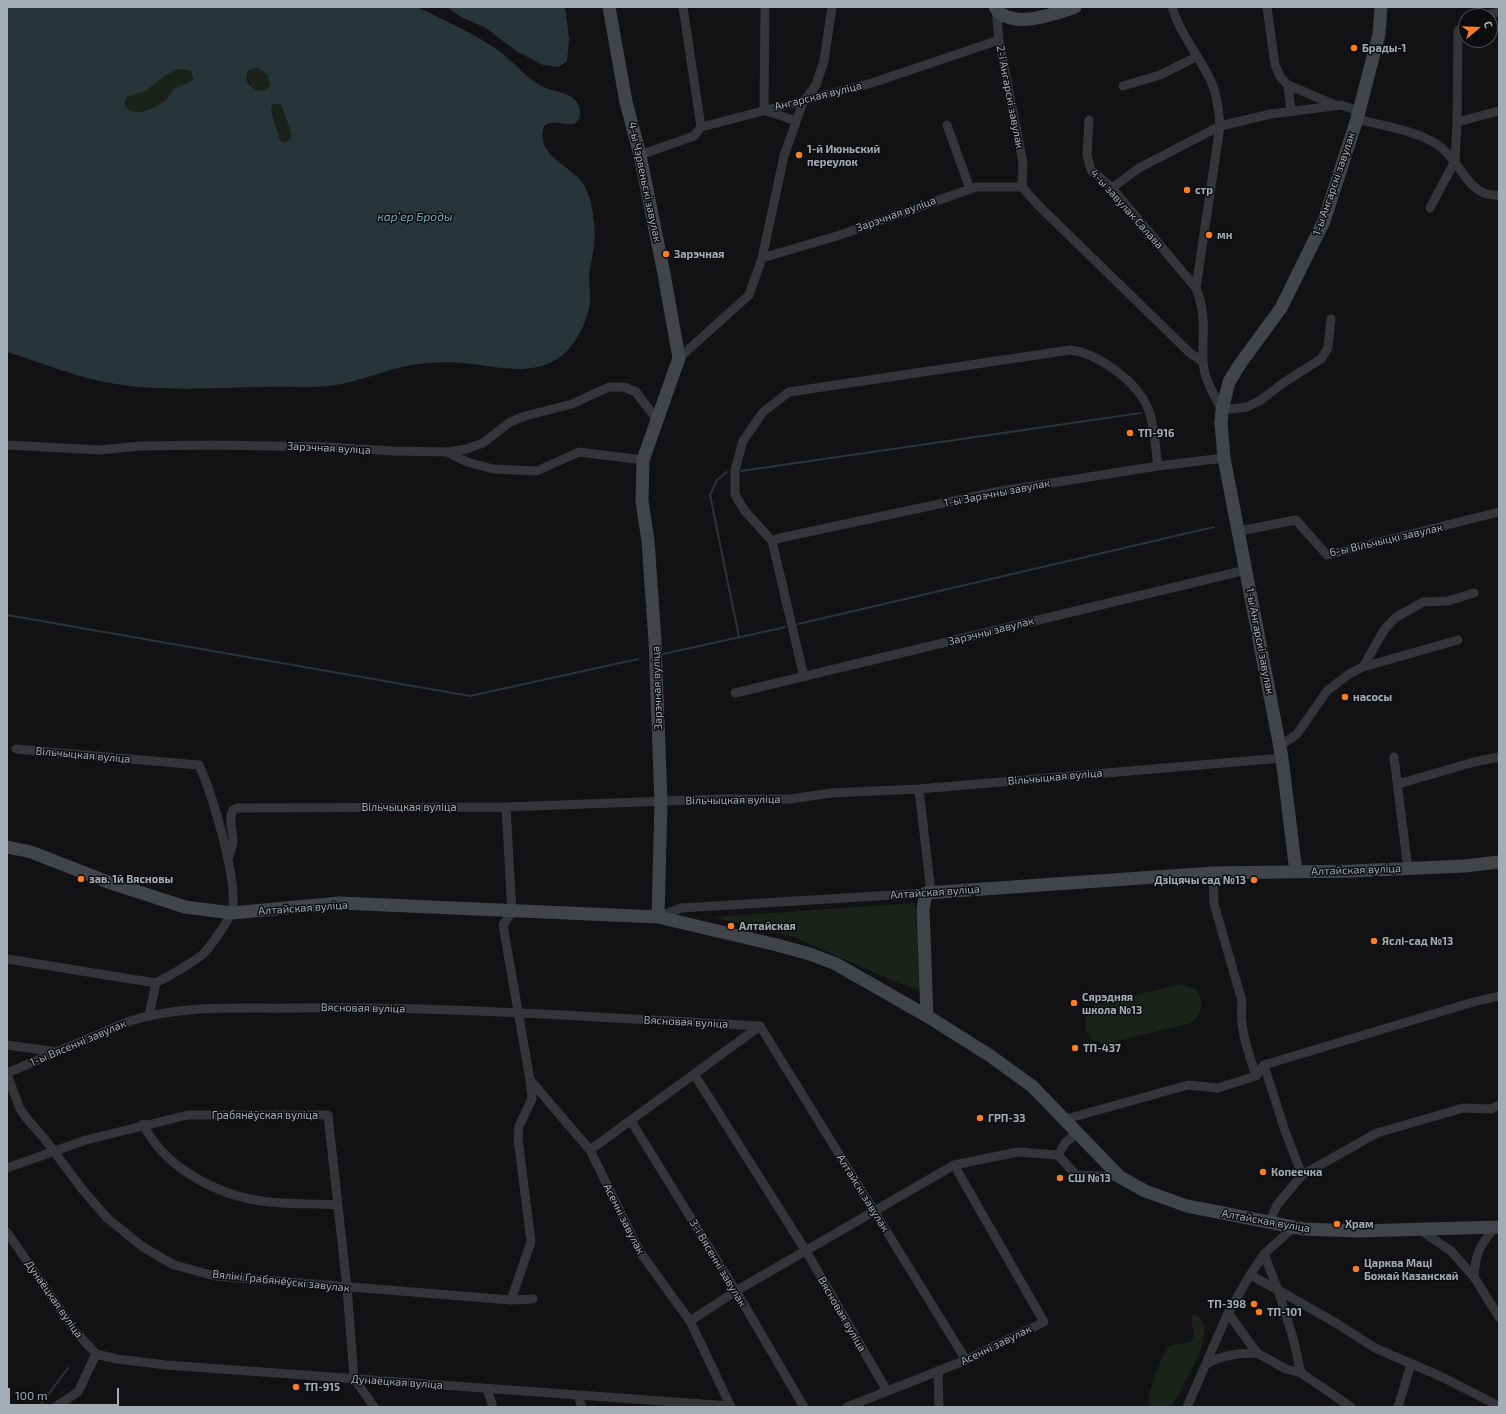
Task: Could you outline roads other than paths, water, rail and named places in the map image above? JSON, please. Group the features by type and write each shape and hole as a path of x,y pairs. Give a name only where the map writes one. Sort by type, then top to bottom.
{"main road":[{"name":"4-ы Чэрвеньскі завулак","path":"609,7 626,102 640,155 664,274 678,358"},
{"path":"996,8 1005,17 1018,19 1037,18 1075,7"},
{"name":"1-ы Ангарскі завулак","path":"1296,872 1281,752 1224,458 1221,422 1222,410 1229,382 1240,364 1281,308 1324,221 1358,115 1380,34 1381,7"},
{"name":"Зарэчная вуліца","path":"658,917 661,802 656,641 648,541 642,502 643,460 678,358"},
{"name":"Алтайская вуліца","path":"7,847 31,852 108,882 185,907 232,913 340,903 512,912 658,917 810,954 836,964 928,1016 990,1055 1032,1086 1066,1119 1077,1133 1120,1177 1144,1191 1187,1206 1270,1221 1304,1229 1357,1231 1497,1227"},
{"name":"Алтайская вуліца","path":"929,893 1213,873 1408,869 1499,862"},
{"path":"928,1016 923,909 929,893"}],"street":[{"path":"683,7 701,127"},
{"path":"765,7 764,110 796,122"},
{"path":"762,258 784,156 803,102 816,85 824,61 832,7"},
{"path":"1172,7 1181,30 1215,91 1220,126 1196,288 1202,304 1205,337 1203,362 1209,388 1222,410 1247,407 1261,400 1283,383 1321,359 1328,348 1331,319"},
{"path":"1267,7 1275,65 1281,78 1288,85 1335,105"},
{"name":"2-і Ангарскі завулак","path":"996,8 999,40 1022,163 1022,187"},
{"path":"1430,208 1455,161 1458,31"},
{"name":"Ангарская вуліца","path":"640,155 694,136 701,127 764,110 803,102 923,67 999,40"},
{"path":"1123,86 1160,75 1196,57"},
{"path":"1288,85 1291,111"},
{"path":"1112,188 1139,168 1220,126 1271,114 1341,105 1358,115 1409,132 1438,145 1455,161 1470,184 1483,192 1499,195"},
{"path":"1457,122 1499,111"},
{"name":"4-ы завулак Салава","path":"1088,120 1086,149 1089,166 1098,177 1112,188 1196,288"},
{"path":"947,125 970,189"},
{"name":"Зарэчная вуліца","path":"678,358 749,295 762,258 837,236 976,187 1022,187"},
{"path":"1022,187 1038,206 1184,348 1203,362"},
{"path":"804,676 772,541 745,511 735,495 735,470 743,441 763,412 789,392 804,388 1070,350 1079,351 1100,359 1142,396 1149,410 1158,466"},
{"path":"447,452 466,449 483,443 510,422 525,416 572,404 609,388 624,387 636,392 657,420"},
{"name":"Зарэчная вуліца","path":"7,445 100,450 140,446 215,444 447,452 467,462 493,469 537,471 578,452 643,460"},
{"name":"1-ы Зарэчны завулак","path":"772,541 780,538 994,492 1158,466 1224,458"},
{"name":"6-ы Вільчыцкі завулак","path":"1239,530 1296,520 1327,555 1499,512"},
{"name":"Зарэчны завулак","path":"735,693 1246,570"},
{"path":"1363,667 1384,630 1395,618 1423,602 1448,601 1474,593"},
{"path":"1281,752 1297,734 1327,691 1348,674 1363,667 1458,640"},
{"name":"Вільчыцкая вуліца","path":"16,749 199,765 206,781 228,859"},
{"name":"Вільчыцкая вуліца","path":"228,859 232,850 233,840 230,814 233,810 238,808 506,807 718,799 791,799 831,793 918,788 1281,752"},
{"path":"1394,757 1408,869"},
{"path":"1398,784 1474,762 1499,757"},
{"path":"918,788 929,893"},
{"path":"506,807 512,912 503,925 532,1099 520,1126 518,1139 531,1242 511,1300"},
{"path":"7,959 156,983 204,953 232,913 233,891 228,859"},
{"path":"1213,873 1214,904 1242,1001 1242,1032 1256,1076"},
{"name":"Алтайская вуліца","path":"658,917 681,908 929,893"},
{"path":"149,1015 156,983"},
{"path":"1066,1119 1188,1086 1218,1088 1256,1076 1264,1065 1470,1003 1499,996"},
{"path":"1242,1001 1251,998"},
{"name":"Вясновая вуліца","path":"149,1015 193,1009 368,1007 760,1026"},
{"name":"1-ы Вясенні завулак","path":"7,1074 130,1021 149,1015"},
{"path":"590,1150 760,1026"},
{"name":"Алтайскі завулак","path":"760,1026 966,1360"},
{"path":"7,1045 58,1052"},
{"path":"1264,1065 1285,1131 1302,1175"},
{"name":"Вялікі Грабянёўскі завулак","path":"7,1074 20,1109 44,1138 82,1189 107,1218 143,1247 174,1265 215,1276 347,1288 511,1300 533,1299"},
{"name":"Вясновая вуліца","path":"694,1074 806,1251 887,1391"},
{"name":"Асенні завулак","path":"530,1080 590,1150 640,1252 690,1321 731,1406"},
{"path":"1270,1221 1277,1205 1302,1175 1377,1133 1463,1108 1491,1109 1499,1105"},
{"name":"Грабянёўская вуліца","path":"7,1168 86,1140 143,1124 188,1115 328,1115 347,1288 354,1378"},
{"name":"3-і Вясенні завулак","path":"631,1121 736,1291 804,1407"},
{"path":"143,1124 150,1139 171,1161 198,1179 227,1193 256,1200 337,1205"},
{"path":"1058,1155 1065,1143 1077,1133"},
{"path":"690,1321 736,1291 954,1165 1018,1152 1058,1155 1076,1175 1120,1177"},
{"name":"Асенні завулак","path":"847,1407 966,1360 1044,1322 954,1165"},
{"path":"1187,1407 1228,1313 1264,1254 1294,1226"},
{"path":"1474,1277 1475,1257 1483,1242 1497,1227"},
{"path":"1420,1230 1451,1251 1474,1277 1499,1317"},
{"name":"Дунаёцкая вуліца","path":"7,1232 75,1331 96,1354 117,1359 166,1365 731,1406"},
{"path":"1264,1254 1278,1290 1293,1338 1301,1374"},
{"path":"1250,1276 1336,1323 1375,1348 1499,1406"},
{"path":"1228,1313 1257,1353 1286,1369 1301,1374 1351,1407"},
{"path":"1206,1364 1221,1356 1237,1353 1257,1353"},
{"path":"55,1407 78,1392 96,1354"},
{"path":"1398,1407 1411,1364"},
{"path":"938,1372 939,1407"},
{"path":"354,1378 374,1407"},
{"path":"487,1389 494,1407"},
{"path":"578,1396 582,1407"}],"water":[{"name":"карʼер Броды","path":"7,7 417,7 482,40 502,53 533,81 543,87 574,98 577,102 580,114 576,123 548,124 544,126 543,132 545,147 549,153 575,175 585,187 592,208 595,231 594,249 589,276 590,303 586,320 573,344 567,351 554,361 534,368 524,369 466,363 415,364 354,381 329,386 182,389 143,387 104,382 67,372 7,352","holes":["256,68 268,75 270,85 266,90 258,90 248,83 248,71","179,69 191,71 193,79 189,83 177,87 165,101 157,106 140,112 131,111 126,107 125,101 127,97 146,91 166,75","272,105 281,105 291,133 290,139 285,143 280,140 271,111"]},
{"path":"447,7 565,7 569,39 567,61 559,67 543,65 516,51 486,28 461,17"}],"waterway":[{"path":"741,471 1141,413"},
{"path":"727,472 717,480 710,495 739,637"},
{"path":"798,624 1214,527"},
{"path":"7,615 470,696 638,659"},
{"path":"663,654 786,627"},
{"path":"39,1407 68,1368"}],"place":[{"name":"Брады-1","path":"1354,48"},
{"name":"1-й Июньский переулок","path":"799,155"},
{"name":"стр","path":"1187,190"},
{"name":"мн","path":"1209,235"},
{"name":"Зарэчная","path":"666,254"},
{"name":"ТП-916","path":"1130,433"},
{"name":"насосы","path":"1345,697"},
{"name":"зав. 1й Вясновы","path":"81,879"},
{"name":"Дзіцячы сад №13","path":"1254,880"},
{"name":"Алтайская","path":"731,926"},
{"name":"Яслі-сад №13","path":"1374,941"},
{"name":"Сярэдняя школа №13","path":"1074,1003"},
{"name":"ТП-437","path":"1075,1048"},
{"name":"ГРП-33","path":"980,1118"},
{"name":"Копеечка","path":"1263,1172"},
{"name":"СШ №13","path":"1060,1178"},
{"name":"Храм","path":"1337,1224"},
{"name":"Царква Маці Божай Казанскай","path":"1356,1269"},
{"name":"ТП-398","path":"1254,1304"},
{"name":"ТП-101","path":"1259,1312"},
{"name":"ТП-915","path":"296,1387"}]}
